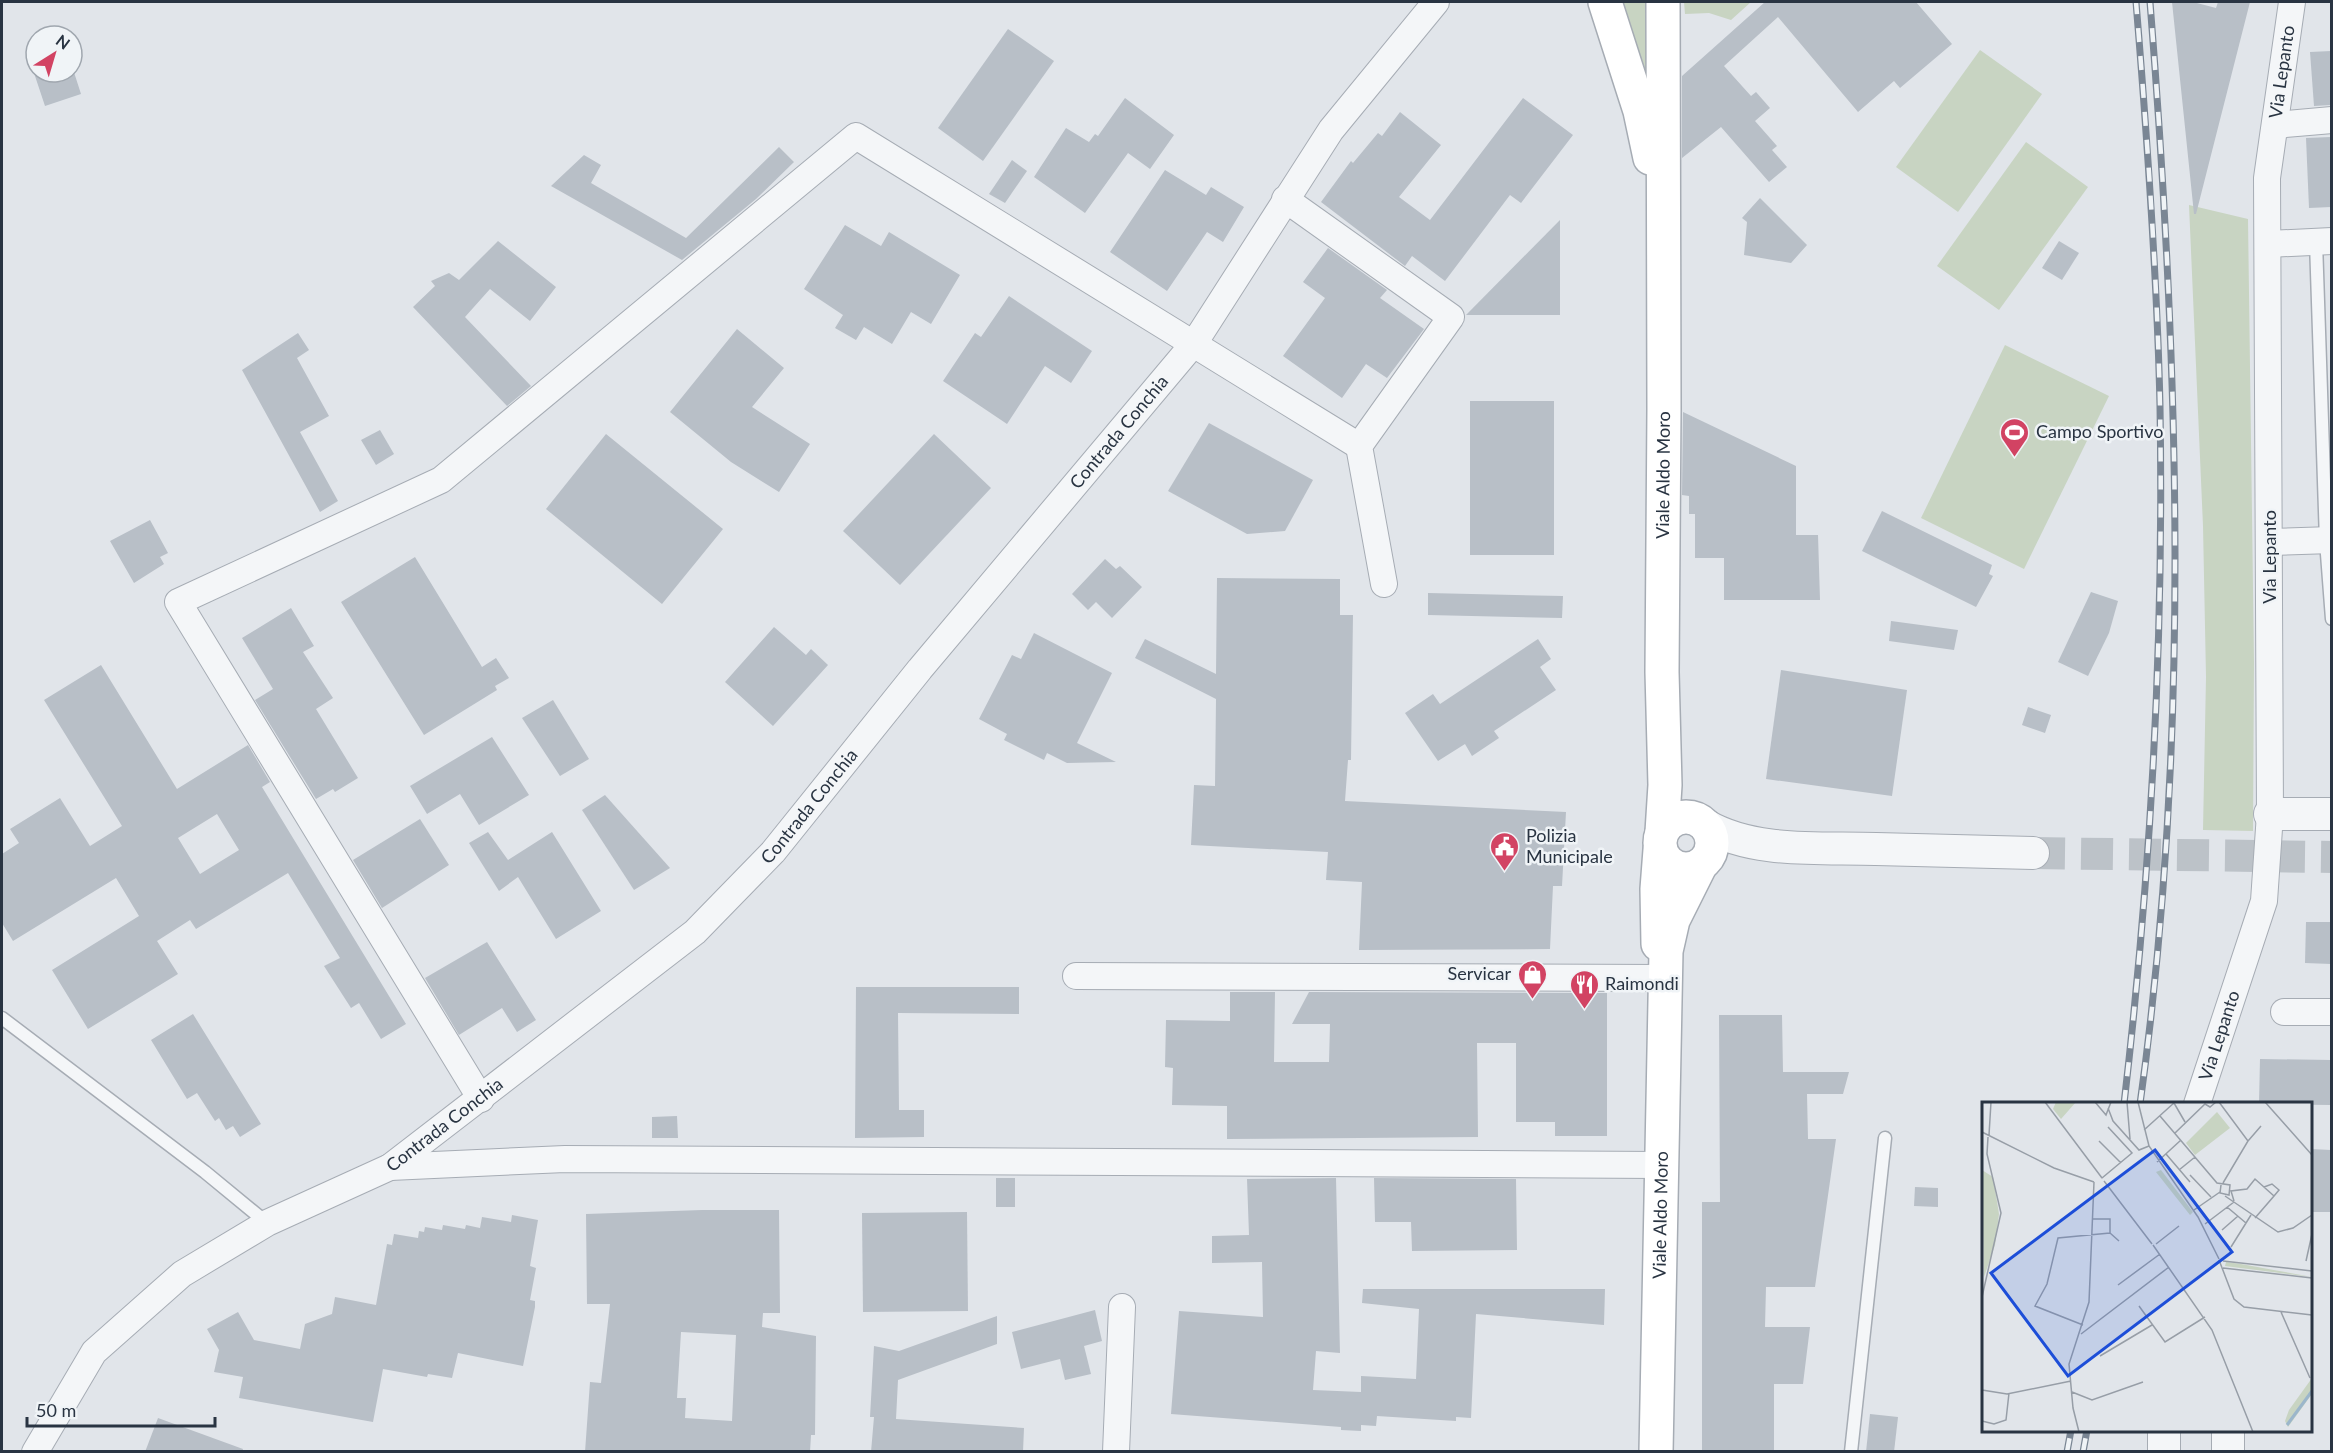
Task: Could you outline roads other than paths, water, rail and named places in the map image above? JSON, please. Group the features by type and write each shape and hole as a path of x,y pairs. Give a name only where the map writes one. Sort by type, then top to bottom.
{"main road":[{"name":"Viale Aldo Moro","path":"1605,2 1640,111 1663,232"},
{"name":"Viale Aldo Moro","path":"1663,2 1664,811 1657,889 1658,947 1664,978"},
{"name":"Viale Aldo Moro","path":"1663,717 1672,770 1701,822"},
{"path":"1690,817 1701,822 1712,839 1712,847 1703,863 1686,870 1677,869 1664,858 1661,841 1674,820 1690,817"},
{"name":"Viale Aldo Moro","path":"1656,1452 1664,978 1673,920 1703,863"}],"street":[{"name":"Contrada Conchia","path":"35,1452 94,1352 182,1274 267,1223 390,1167 695,932 772,852 920,669 1195,342 1331,130 1436,2"},
{"name":"Via Lepanto","path":"2198,1102 2264,901 2270,814 2267,178 2292,2"},
{"path":"2275,125 2331,120"},
{"path":"481,1099 178,602 441,480 856,136 1195,342 1359,446"},
{"path":"1285,199 1451,317 1359,446 1384,584"},
{"path":"2268,244 2324,242"},
{"path":"2270,542 2328,541"},
{"path":"2270,814 2331,814"},
{"path":"1701,822 1721,835 1741,840 1799,847 2033,853"},
{"path":"1703,863 1750,852 1799,847"},
{"path":"1076,976 1664,978"},
{"path":"2284,1012 2331,1012"},
{"path":"390,1167 565,1159 1661,1165"},
{"path":"1116,1452 1122,1306"}],"lane":[{"path":"2324,242 2331,619"},
{"path":"2,1018 205,1172 267,1223"},
{"path":"1851,1452 1885,1138"}],"tunnel":[{"path":"2033,853 2332,857"}],"railway":[{"path":"2124,1102 2142,930 2154,755 2161,493 2157,305 2136,2"},
{"path":"2140,1102 2156,967 2167,829 2173,691 2175,553 2168,277 2150,2"},
{"path":"2067,1452 2071,1432"},
{"path":"2083,1452 2087,1432"}],"place":[{"name":"Campo Sportivo","path":"2015,458"},
{"name":"Polizia Municipale","path":"1505,872"},
{"name":"Servicar","path":"1532,1000"},
{"name":"Raimondi","path":"1584,1010"}]}
